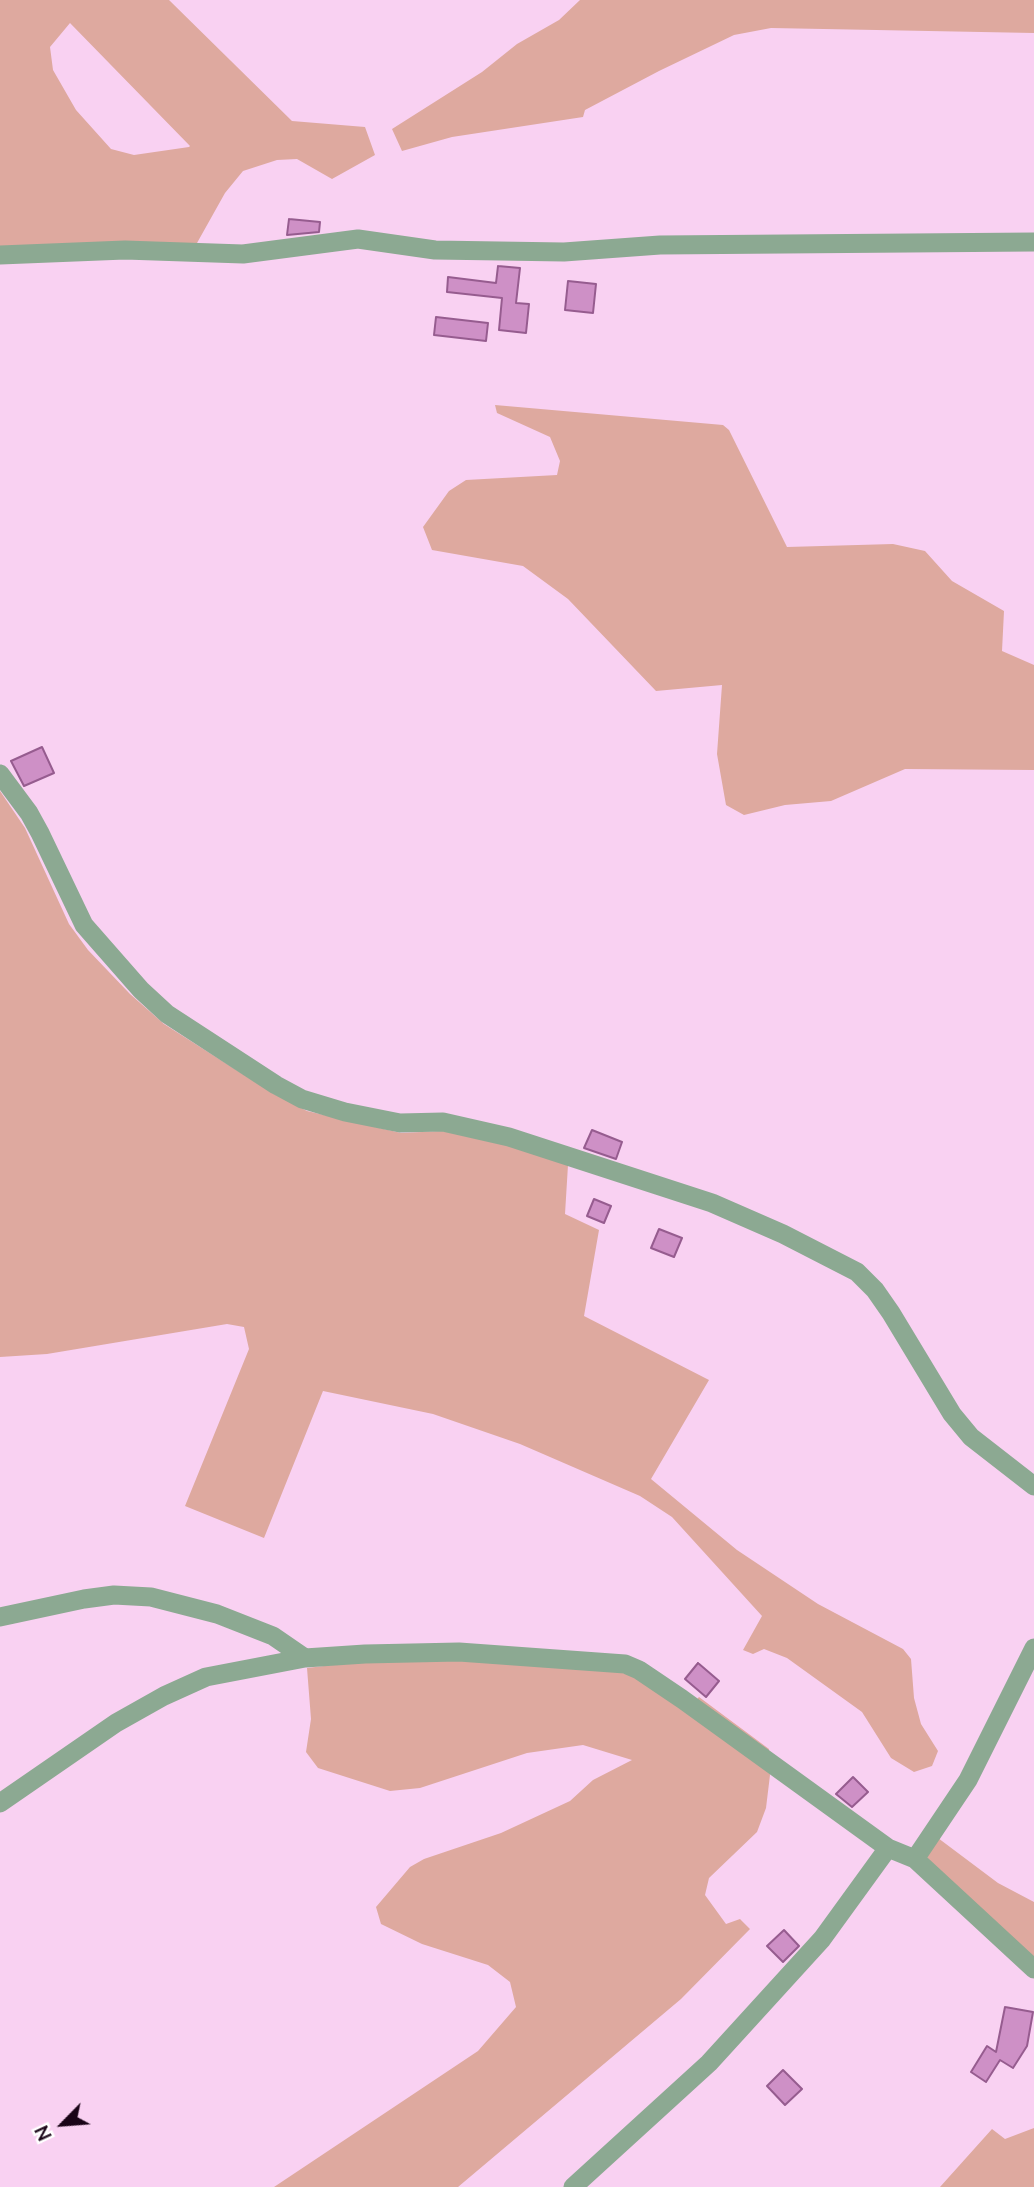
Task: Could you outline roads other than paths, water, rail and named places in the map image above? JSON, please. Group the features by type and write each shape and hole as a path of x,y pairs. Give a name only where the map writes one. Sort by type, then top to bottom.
{"street":[{"path":"0,255 125,250 243,254 358,239 435,250 564,252 660,245 1034,242"},
{"path":"0,774 29,813 84,925 141,990 167,1014 303,1099 345,1112 400,1123 443,1122 509,1137 712,1203 783,1234 857,1272 875,1290 891,1313 958,1422 971,1437 1034,1486"},
{"path":"0,1617 114,1595 151,1597 217,1614 273,1636 305,1658"},
{"path":"915,1859 968,1780 1034,1648"},
{"path":"0,1803 116,1723 164,1696 206,1677 305,1658 366,1654 459,1652 625,1664 639,1670 682,1699 888,1848 915,1859 1034,1969"},
{"path":"573,2187 709,2063 822,1939 888,1848"}]}
